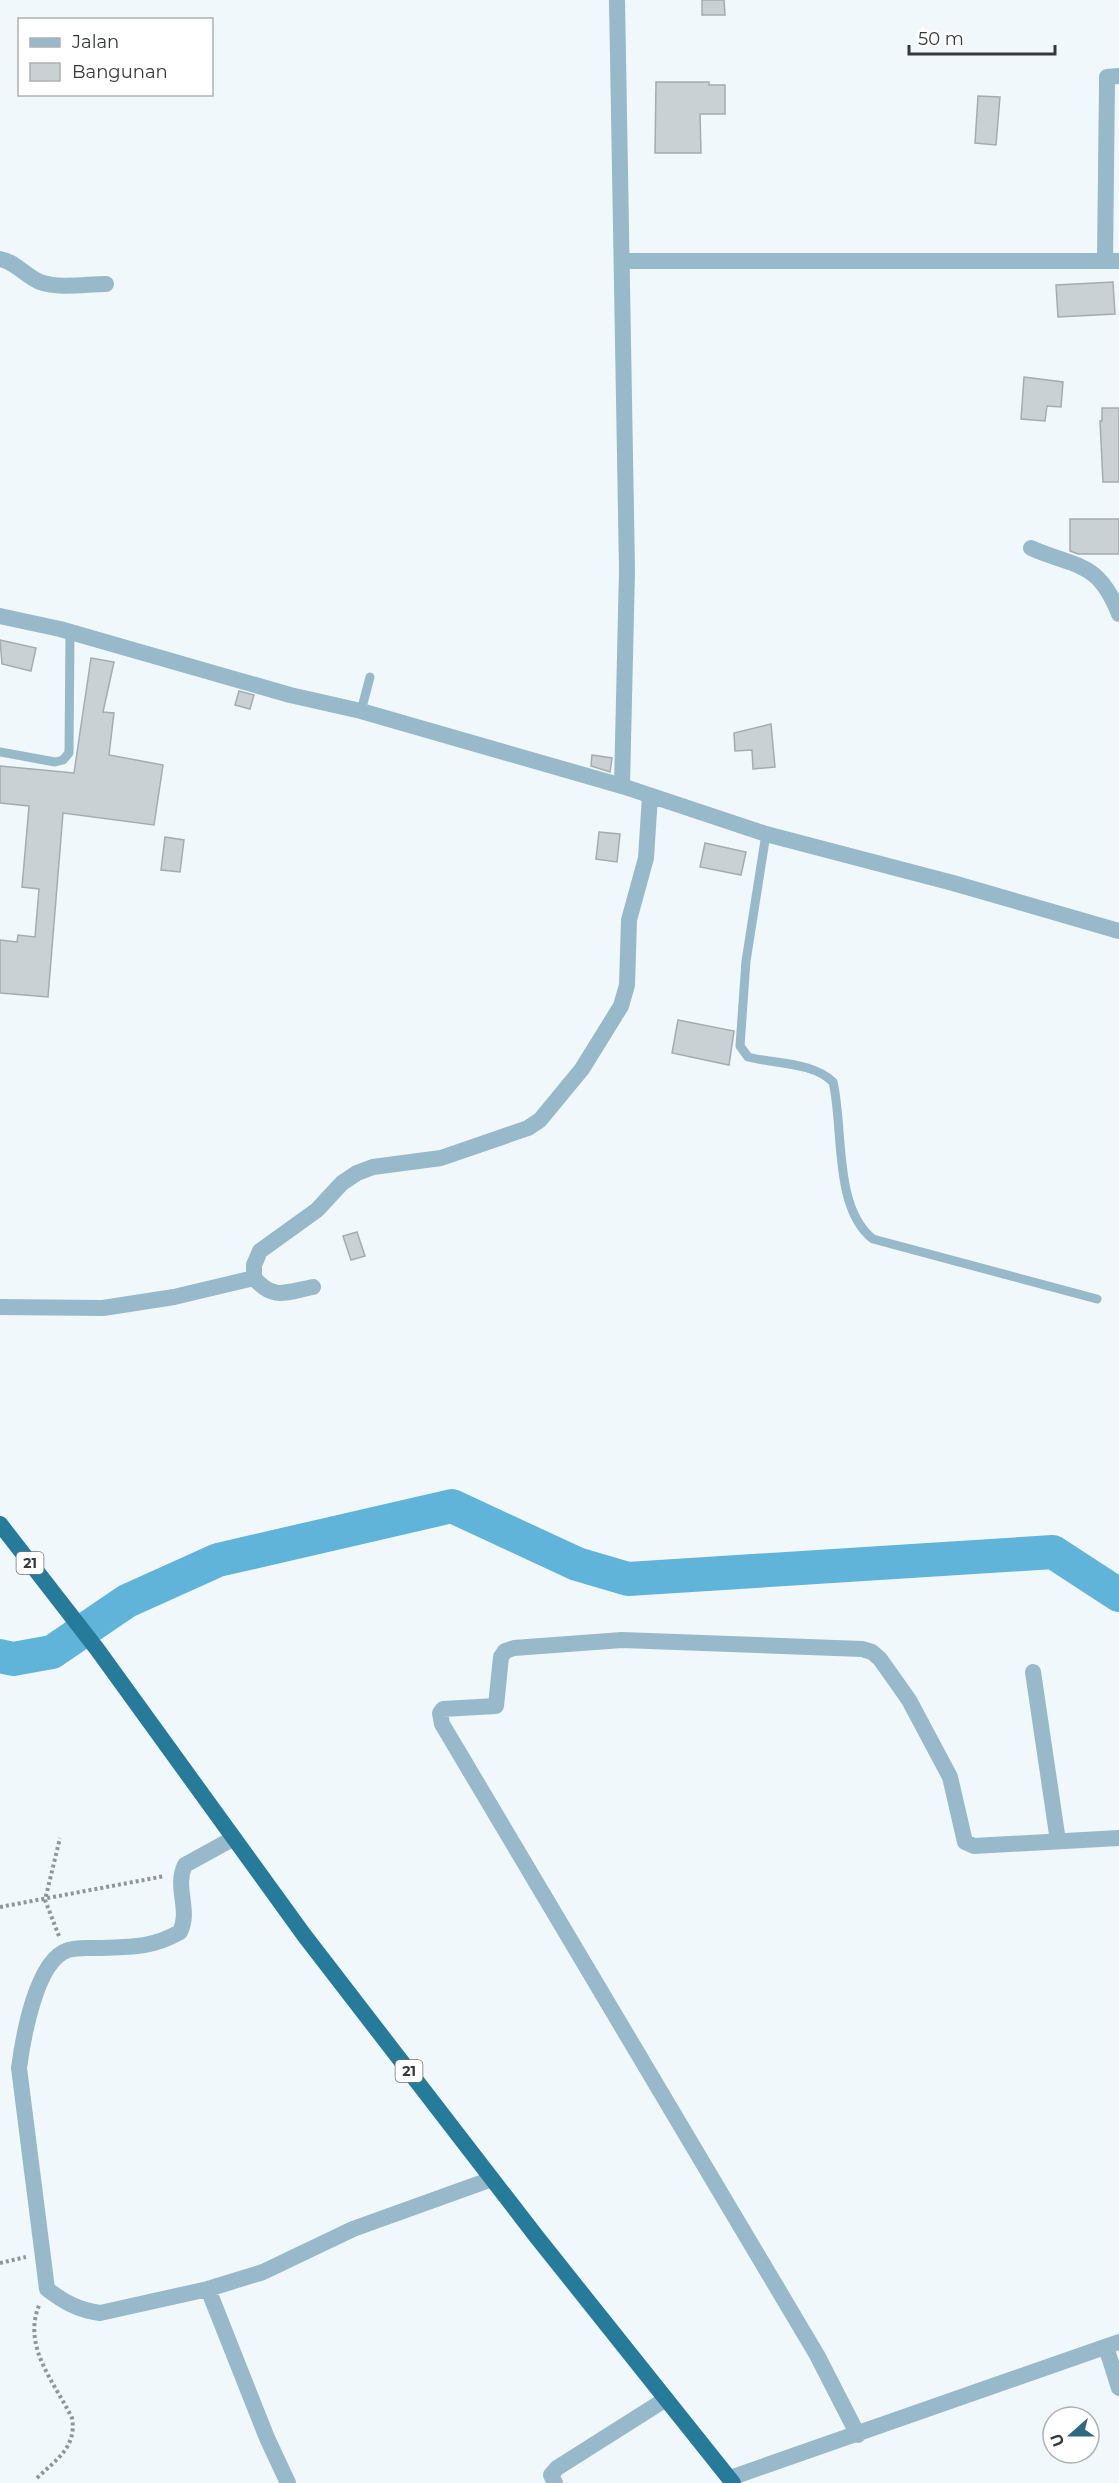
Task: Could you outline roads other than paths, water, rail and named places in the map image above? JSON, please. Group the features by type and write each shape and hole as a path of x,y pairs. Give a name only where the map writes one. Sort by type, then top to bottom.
{"highway":[{"name":"21","path":"0,1524 98,1649 304,1935 492,2179 731,2481"}],"street":[{"path":"616,0 627,570 622,786"},
{"path":"622,261 1112,261 1107,77 1119,76"},
{"path":"0,259 10,261 40,282 55,285 106,284"},
{"path":"1030,548 1090,569 1108,590 1119,614"},
{"path":"0,616 70,632 290,695 361,711 622,786 766,834 953,883 1119,931"},
{"path":"313,1287 275,1294 265,1290 254,1278 254,1265 260,1251 318,1210 342,1184 357,1173 373,1167 441,1158 528,1128 540,1120 575,1077 621,1006 627,985 627,933 646,858 650,796"},
{"path":"0,1307 103,1308 174,1297 254,1278"},
{"path":"858,2435 817,2355 442,1724 440,1713 443,1709 496,1706 501,1657 505,1651 514,1648 622,1640 862,1649 872,1652 880,1659 933,1742 950,1777 965,1842 974,1846 1119,1838"},
{"path":"1033,1672 1058,1841"},
{"path":"234,1838 185,1865 181,1873 185,1910 184,1923 180,1932 146,1947 66,1950 56,1956 40,1986 23,2034 19,2068 47,2289 64,2302 83,2311 100,2313 208,2289 263,2272 353,2229 492,2179"},
{"path":"208,2289 267,2438 288,2483"},
{"path":"731,2481 1112,2345 1119,2388"},
{"path":"555,2483 551,2475 557,2468 666,2399"}],"lane":[{"path":"0,752 55,762 63,760 69,753 70,632"},
{"path":"361,711 370,677"},
{"path":"766,834 746,961 740,1046 748,1057 815,1070 833,1082 850,1205 862,1231 873,1239 1096,1299"}],"waterway":[{"path":"0,1656 13,1659 52,1652 127,1601 218,1560 452,1506 577,1564 628,1579 1053,1552 1119,1595"}]}
